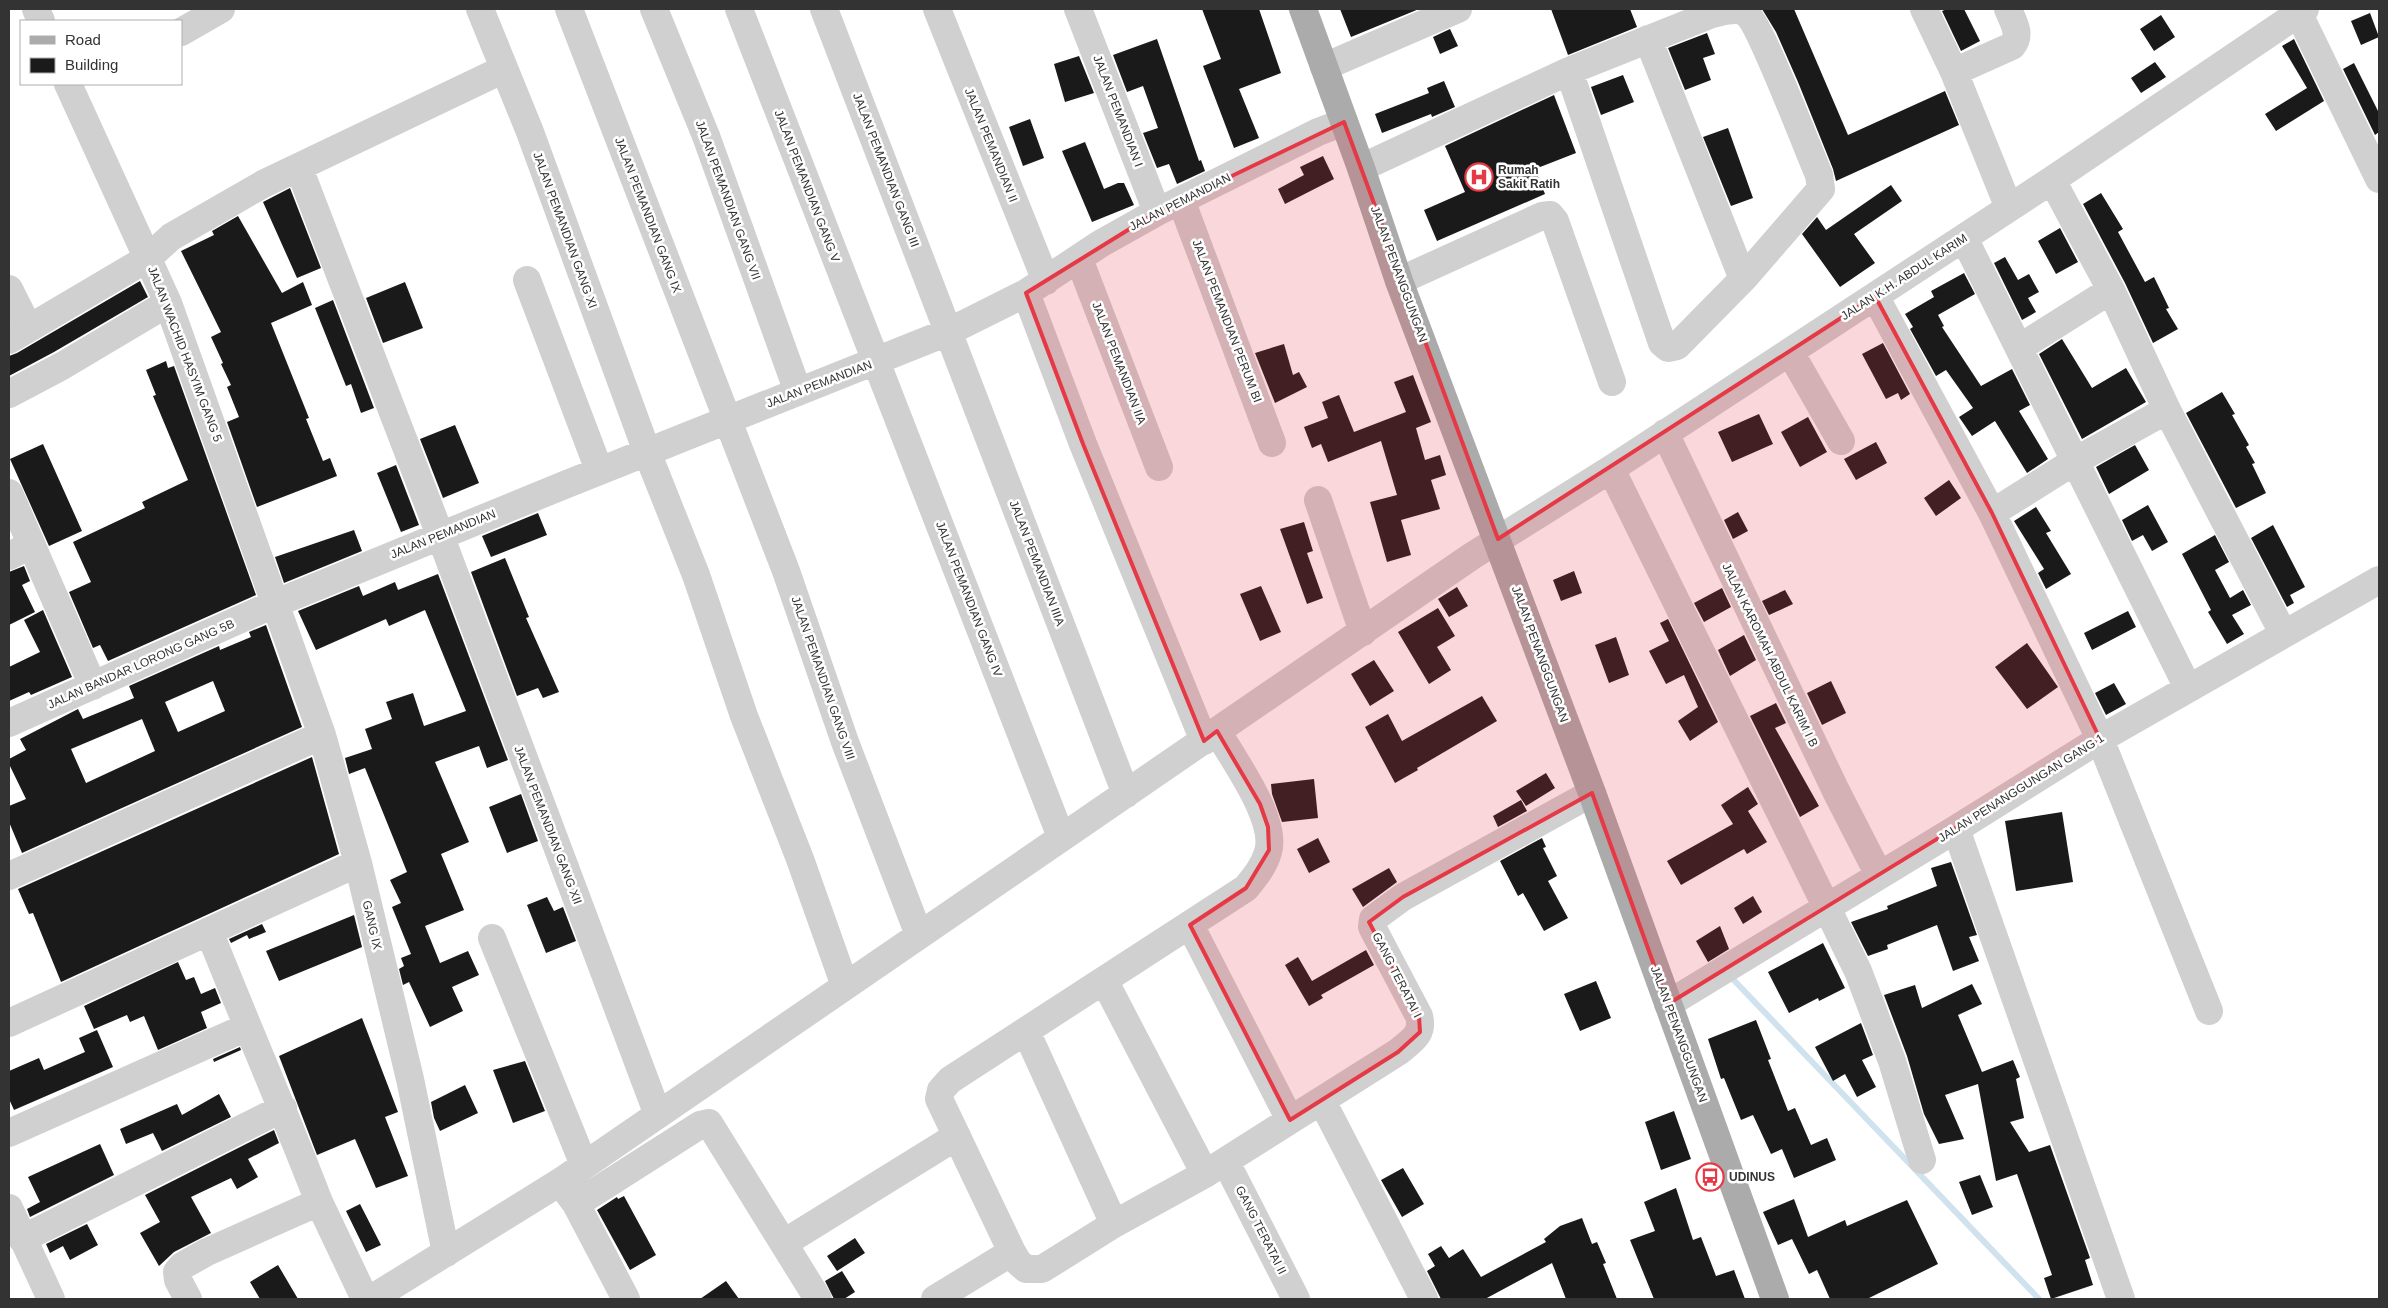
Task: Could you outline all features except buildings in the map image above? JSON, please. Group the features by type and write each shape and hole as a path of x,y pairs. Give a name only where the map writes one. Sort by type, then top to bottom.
{"main road":[{"name":"JALAN PENANGGUNGAN","path":"1303,9 1400,281 1592,793 1775,1299"}],"street":[{"path":"182,31 221,9"},
{"name":"JALAN PEMANDIAN GANG XI","path":"480,9 530,132 647,452 696,575 744,716 800,859 845,986"},
{"name":"JALAN PEMANDIAN GANG IX","path":"569,9 728,420"},
{"name":"JALAN PEMANDIAN GANG VII","path":"654,9 706,136 798,392"},
{"name":"JALAN PEMANDIAN GANG V","path":"739,9 875,363"},
{"name":"JALAN PEMANDIAN GANG III","path":"824,9 948,332"},
{"name":"JALAN PEMANDIAN II","path":"937,9 1036,287 1082,444 1210,736 1260,804 1268,827 1269,850 1262,867 1246,888 944,1086 939,1099 1012,1252 1022,1268 1037,1270 1114,1224"},
{"name":"JALAN PEMANDIAN I","path":"1078,9 1157,212"},
{"path":"1324,68 1458,9"},
{"path":"1924,9 1954,72 2009,208"},
{"path":"1954,72 2012,46 2018,40 2018,34 2008,9"},
{"path":"1361,168 1569,71 1648,39 1687,16 1736,10 1744,12 1761,39 1819,175 1821,189 1743,279 1678,346 1672,348 1662,343 1569,71"},
{"path":"2301,10 2379,179"},
{"name":"JALAN K.H. ABDUL KARIM","path":"371,1299 560,1182 1498,539 1611,469 1964,238 2301,10"},
{"path":"1648,39 1743,279"},
{"path":"9,289 18,334 148,258 172,237 263,184 504,69"},
{"name":"JALAN WACHID HASYIM GANG 5","path":"78,87 168,303 274,604"},
{"name":"JALAN PEMANDIAN","path":"274,604 599,470 875,363 948,332 1036,287 1100,244 1157,212 1318,132 1344,122"},
{"name":"JALAN PEMANDIAN GANG XII","path":"298,168 440,535 658,1115"},
{"path":"2052,180 2111,290 2167,410 2283,633"},
{"name":"JALAN PEMANDIAN PERUM BI","path":"1182,200 1272,443"},
{"path":"1400,281 1542,216 1550,215 1555,221 1612,382"},
{"path":"1964,238 2188,688"},
{"name":"JALAN PEMANDIAN IIA","path":"1079,259 1159,467"},
{"path":"526,280 599,470"},
{"path":"2019,348 2111,290"},
{"path":"1875,296 1992,514 2100,739 2209,1011"},
{"path":"9,394 62,366 168,303"},
{"name":"JALAN PEMANDIAN IIIA","path":"948,332 1126,794"},
{"path":"1790,352 1841,441"},
{"name":"JALAN PEMANDIAN GANG IV","path":"875,363 977,618 1061,837"},
{"path":"1992,514 2074,462 2167,410"},
{"name":"JALAN PEMANDIAN GANG VIII","path":"728,420 786,572 845,742 919,935"},
{"name":"JALAN KAROMAH ABDUL KARIM I B","path":"1665,433 1828,774 1879,875"},
{"path":"1611,469 1828,907 1862,980 1892,1062 1922,1160"},
{"path":"9,493 20,550 93,686"},
{"path":"1318,500 1362,632"},
{"name":"JALAN PENANGGUNGAN GANG 1","path":"1668,1004 2100,739 2379,580"},
{"name":"JALAN BANDAR LORONG GANG 5B","path":"9,723 274,604"},
{"name":"GANG IX","path":"274,604 322,735 358,863 410,1079 446,1253"},
{"path":"9,876 322,735"},
{"name":"GANG TERATAI I","path":"1322,1101 1398,1052 1420,1032 1422,1025 1372,927 1373,918 1403,897 1592,793"},
{"path":"1956,829 2121,1299"},
{"path":"9,1023 358,863"},
{"path":"1190,926 1290,1120"},
{"path":"210,931 247,1027 283,1108 319,1202 365,1299"},
{"path":"492,938 584,1165"},
{"name":"GANG TERATAI II","path":"1105,982 1215,1168 1296,1299"},
{"path":"9,1133 247,1027"},
{"path":"1026,1032 1114,1224 1215,1168 1322,1101 1424,1299"},
{"path":"22,1239 283,1108"},
{"path":"576,1204 700,1125 709,1123 818,1299"},
{"path":"784,1243 957,1136"},
{"path":"560,1182 576,1204 626,1299"},
{"path":"188,1299 178,1280 177,1272 182,1266 206,1252 319,1202"},
{"path":"9,1208 51,1299"},
{"path":"935,1299 1012,1252"}],"highlighted area":[{"path":"1344,122 1498,539 1875,296 1992,513 2100,739 1668,1004 1592,793 1403,897 1369,922 1419,1016 1420,1032 1398,1052 1290,1120 1190,925 1246,888 1269,850 1268,827 1260,804 1217,731 1204,741 1083,444 1026,293 1157,212"}],"waterway":[{"path":"1728,974 2039,1299"}],"place":[{"name":"Rumah Sakit Ratih","path":"1479,177"},
{"name":"UDINUS","path":"1710,1177"}]}
